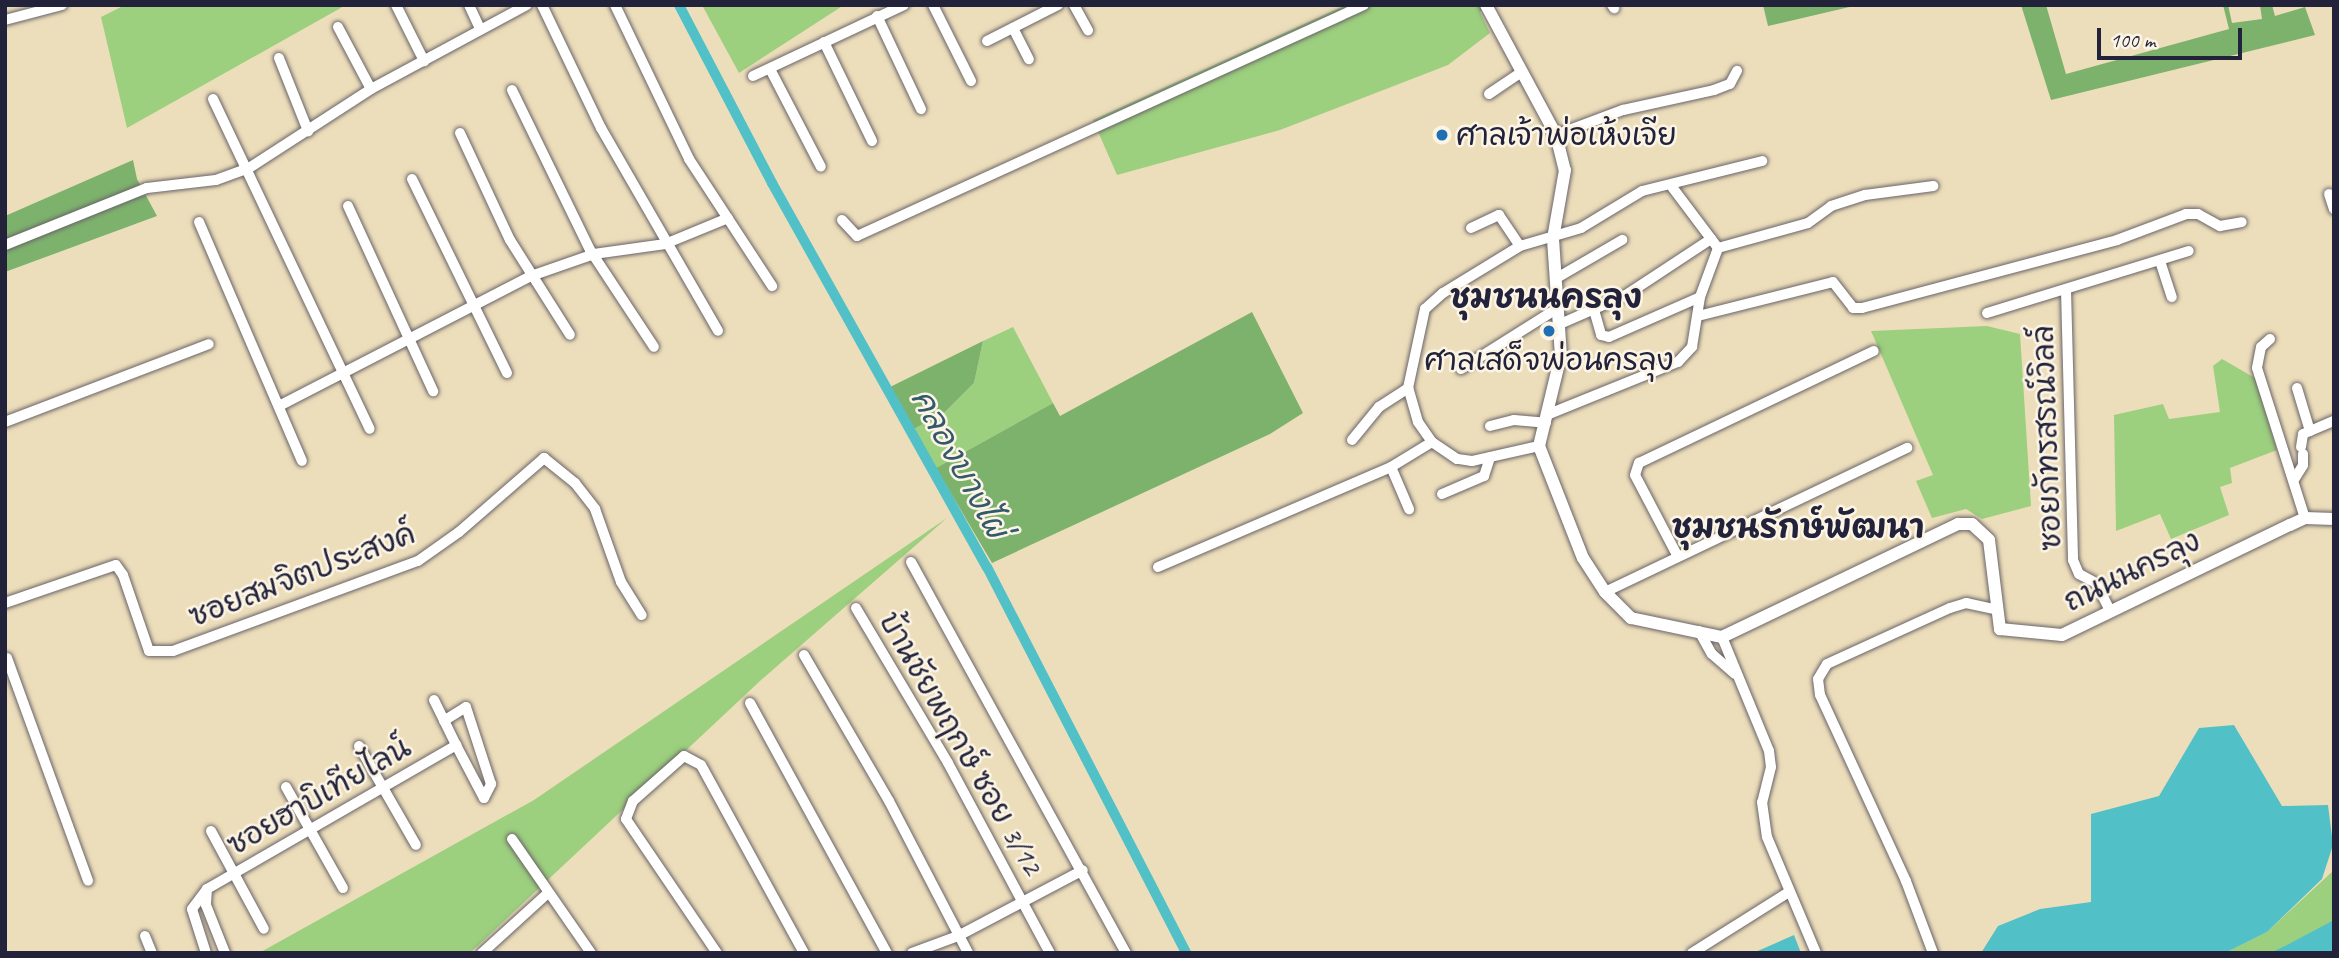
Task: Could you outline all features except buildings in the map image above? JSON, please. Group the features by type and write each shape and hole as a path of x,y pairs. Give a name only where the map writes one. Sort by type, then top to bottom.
{"street":[{"path":"5,20 62,5"},
{"path":"396,5 424,61"},
{"path":"469,5 480,29"},
{"path":"5,245 147,188 216,180 249,168 371,89 527,5"},
{"path":"542,5 601,128 718,331"},
{"path":"615,5 689,159 772,286"},
{"path":"753,76 904,5"},
{"path":"933,5 971,81"},
{"path":"987,41 1058,5"},
{"path":"1074,5 1088,30"},
{"path":"842,220 857,236 1364,5"},
{"path":"1486,5 1556,135 1564,170 1553,239 1561,355 1548,419 1539,446 1583,558 1605,592 1631,618 1723,636 1958,524 1972,524 1989,540 1994,609 1966,603 1950,608 1827,664 1818,679 1820,695 1906,881 1933,953"},
{"path":"877,16 921,109"},
{"path":"338,27 371,89"},
{"path":"1013,28 1029,59"},
{"path":"824,42 872,141"},
{"path":"279,58 309,131"},
{"path":"770,69 821,167"},
{"path":"1556,135 1623,110 1714,90 1730,84 1737,71"},
{"path":"1489,94 1522,72"},
{"path":"512,90 593,255 654,347"},
{"path":"213,99 249,168 370,429"},
{"path":"460,133 531,276 569,335"},
{"path":"1539,446 1490,457 1457,459 1432,442 1418,422 1408,388 1425,309 1443,293 1520,246 1553,239 1642,191 1672,187 1762,161"},
{"path":"412,179 507,373"},
{"path":"1560,324 1626,295 1714,244 1808,223 1826,209 1853,198 1933,186"},
{"path":"1672,187 1714,244"},
{"path":"2329,194 2334,209"},
{"path":"348,206 433,391"},
{"path":"1698,316 1833,282 1853,308 1862,308 2116,240 2186,214 2198,214 2220,226 2242,222"},
{"path":"1471,228 1499,215 1520,246"},
{"path":"279,406 531,276 593,255 668,243 728,218"},
{"path":"198,222 302,461"},
{"path":"1555,279 1622,240"},
{"path":"1490,426 1514,420 1548,419 1678,362 1692,347 1700,297 1714,244"},
{"name":"ซอยภัทรสรณ์วิลล์","path":"1987,313 2189,251"},
{"path":"2160,261 2172,297"},
{"name":"ซอยภัทรสรณ์วิลล์","path":"2066,290 2073,560 2079,574 2096,583 2109,611"},
{"path":"1594,310 1601,335 1609,337 1700,297"},
{"path":"1461,369 1558,308"},
{"path":"2270,339 2261,347 2257,368 2295,478 2305,519"},
{"path":"5,422 209,344"},
{"path":"1677,555 1635,475 1639,463 1874,351"},
{"path":"1352,440 1379,407 1408,388"},
{"path":"2297,388 2310,431"},
{"path":"2295,478 2304,465 2303,434 2334,421"},
{"path":"1158,567 1391,467 1432,442"},
{"path":"1605,592 1677,555 1908,448"},
{"path":"1443,494 1484,476 1490,457"},
{"name":"ซอยสมจิตประสงค์","path":"5,603 116,565 123,575 149,651 173,651 418,561 460,532 544,458 575,483 595,509 621,582 642,615"},
{"path":"1391,467 1409,509"},
{"name":"ถนนนครลุง","path":"1994,609 1996,622 2006,633 2053,635 2305,519 2334,519"},
{"path":"911,562 1083,870 1126,953"},
{"name":"บ้านชัยพฤกษ์ ซอย 3/12","path":"856,608 948,763 1050,953"},
{"path":"1699,631 1712,654 1737,676"},
{"path":"1723,636 1769,751 1762,813 1789,892 1816,953"},
{"path":"804,655 889,801 968,953"},
{"path":"7,658 88,881"},
{"path":"5,692 18,688"},
{"path":"434,700 444,721 456,745 484,798 491,784 466,707 444,721"},
{"path":"750,703 887,953"},
{"name":"ซอยฮาบิเทียไลน์","path":"206,953 192,909 207,889 456,745"},
{"path":"359,746 416,845"},
{"path":"717,953 626,819 633,801 684,756 701,765 804,953"},
{"path":"286,788 343,888"},
{"path":"211,831 264,929"},
{"path":"512,839 591,953"},
{"path":"912,953 958,936 1083,870"},
{"name":"ซอยฮาบิเทียไลน์","path":"207,889 206,905 225,953"},
{"path":"1692,953 1789,892"},
{"path":"482,953 548,893"},
{"path":"145,936 152,953"}],"green space":[{"path":"125,5 346,5 127,128 101,17"},
{"path":"702,5 844,5 739,73"},
{"path":"1346,5 1489,5 1480,12 1490,33 1448,65 1280,130 1117,175 1093,120"},
{"path":"1763,5 1858,5 1768,26"},
{"path":"2021,5 2046,5 2066,74 2229,29 2223,5 2228,5 2232,23 2262,19 2260,5 2272,5 2275,16 2305,7 2315,35 2051,100"},
{"path":"133,160 137,179 157,216 5,272 5,216"},
{"path":"1252,312 1303,413 1270,434 992,563 936,468 1053,403 1060,416"},
{"path":"1987,326 2020,334 2031,506 1982,519 1966,509 1932,518 1916,481 1933,475 1871,331"},
{"path":"1013,327 1053,403 936,468 914,429 945,412 974,383 983,341"},
{"path":"983,341 974,383 945,412 914,429 890,387"},
{"path":"2222,359 2255,378 2277,450 2230,468 2232,483 2220,487 2229,515 2171,539 2160,514 2116,531 2114,415 2163,404 2169,419 2220,412 2213,366"},
{"path":"947,518 761,680 470,953 259,953 534,800"},
{"path":"2334,870 2334,953 2225,953 2267,932"}],"water":[{"path":"2234,725 2282,806 2328,805 2333,845 2322,879 2267,932 2225,953 1981,953 1998,926 2040,909 2091,902 2091,814 2159,796 2199,728"},
{"path":"2334,920 2334,953 2270,953 2285,946"},
{"path":"1794,935 1801,953 1753,953"}],"waterway":[{"name":"คลองบางไผ่","path":"679,5 772,183 987,567 1186,953"}],"place":[{"name":"ศาลเจ้าพ่อเห้งเจีย","path":"1442,135"},
{"name":"ศาลเสด็จพ่อนครลุง","path":"1549,331"}],"district":[{"name":"ชุมชนนครลุง","path":"1546,298"},
{"name":"ชุมชนรักษ์พัฒนา","path":"1798,528"}]}
